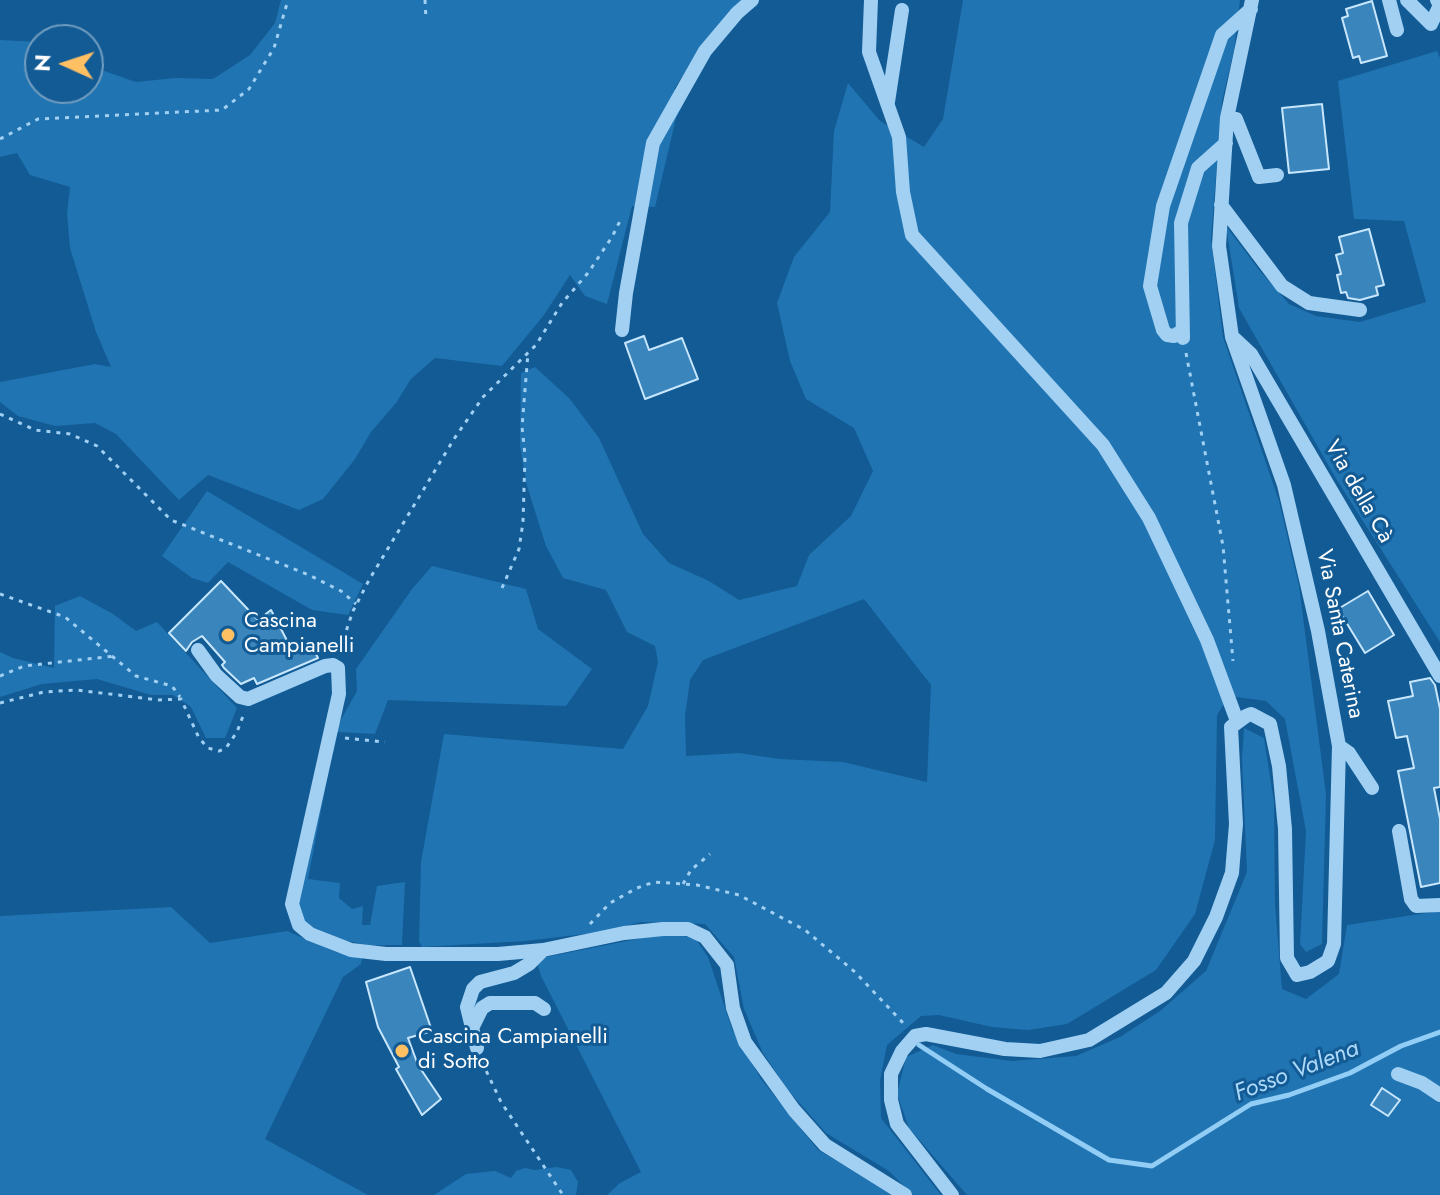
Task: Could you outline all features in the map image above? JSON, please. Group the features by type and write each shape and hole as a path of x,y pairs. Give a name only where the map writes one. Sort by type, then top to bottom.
{"street":[{"path":"622,330 653,143 705,51 752,0"},
{"path":"871,0 869,52 899,137 903,192 912,235 1103,445 1149,518 1207,640 1237,721 1231,727 1230,737 1236,824 1232,873 1216,917 1194,961 1166,993 1089,1040 1040,1051 1005,1049 912,1032 891,1074 891,1100 897,1124 952,1195"},
{"path":"1389,0 1397,30"},
{"path":"1407,0 1431,24 1440,5 1437,0"},
{"path":"1226,143 1198,168 1181,223 1182,335 1167,335 1150,286 1161,219 1179,156 1222,35 1252,4"},
{"name":"Via Santa Caterina","path":"1237,721 1251,714 1270,724 1279,766 1285,829 1285,946 1287,958 1297,975 1310,972 1328,961 1334,944 1339,746 1318,631 1284,485 1232,337 1219,246 1227,118 1252,4"},
{"path":"888,102 902,10"},
{"path":"1227,118 1236,119 1259,177 1277,175"},
{"path":"1221,205 1282,286 1309,303 1360,310"},
{"name":"Via della Cà","path":"1232,337 1251,354 1440,676"},
{"path":"198,650 216,675 240,697 248,699 325,666 338,668 340,679 329,737 292,904 299,925 310,934 351,950 386,954 498,954 543,950 624,933 688,929 705,937 727,965 733,1008 745,1042 794,1110 825,1145 905,1195"},
{"path":"1339,746 1349,753 1372,788"},
{"path":"1399,831 1411,899 1416,906 1440,905"},
{"path":"477,1048 467,1007 473,989 480,982 514,973 543,950"},
{"path":"472,1028 482,1008 490,1003 535,1003 544,1009"},
{"path":"1398,1074 1422,1083 1440,1095"}],"path":[{"path":"0,139 38,119 222,110 249,89 274,48 288,0"},
{"path":"425,0 426,19"},
{"path":"333,665 357,604 392,541 483,397 528,353 596,261 623,214"},
{"path":"1182,335 1223,546 1234,672"},
{"path":"502,588 519,549 523,522 525,455 522,427 528,353"},
{"path":"0,414 35,430 70,434 97,446 171,520 309,575 341,591 357,604"},
{"path":"0,594 65,617 136,676 172,686 199,738 208,748 219,751 226,748 237,732 248,699"},
{"path":"0,676 24,666 115,656"},
{"path":"0,703 44,692 77,690 158,700 181,699"},
{"path":"329,737 385,742"},
{"path":"683,884 691,870 710,854"},
{"path":"590,924 610,903 654,882 697,885 739,895 805,930 855,972 912,1032"},
{"path":"477,1048 501,1102 563,1195"}],"shaded area":[{"path":"281,0 747,0 711,34 674,89 686,99 676,118 655,207 632,206 607,304 585,296 570,275 544,315 502,366 435,358 411,379 323,499 299,510 208,475 179,500 116,434 95,423 55,426 18,416 0,402 0,382 95,364 111,367 96,332 70,248 67,213 70,187 30,175 17,153 0,157 0,40 24,41 24,104 104,104 104,71 136,82 175,78 213,79 250,55 275,23"},
{"path":"963,0 1240,0 1234,50 1222,101 1211,239 1223,337 1279,501 1299,586 1326,794 1322,944 1306,952 1300,944 1306,831 1285,719 1266,701 1229,696 1217,715 1215,840 1195,914 1156,970 1067,1024 1028,1030 992,1027 939,1015 921,1016 887,1045 880,1080 881,1118 941,1195 913,1195 889,1171 826,1133 787,1089 763,1053 744,1009 734,957 705,924 641,922 602,932 525,941 422,947 419,942 421,862 444,734 623,749 648,706 658,662 655,646 627,632 606,590 563,578 546,546 527,486 520,446 521,373 535,367 570,399 599,438 643,534 669,563 709,581 739,600 797,586 809,555 851,516 873,471 854,428 806,399 790,361 777,303 794,257 830,212 834,131 848,83 880,121 924,147 943,119","holes":["864,599 931,685 927,782 843,762 779,759 739,753 686,756 685,716 690,680 703,660"]},
{"path":"1437,51 1440,58 1440,642 1335,477 1239,308 1226,226 1289,304 1316,316 1360,322 1426,302 1404,221 1354,219 1338,81"},
{"path":"207,491 363,584 348,615 312,610 228,562 208,583 192,578 162,556"},
{"path":"432,566 526,589 538,629 592,669 566,706 388,700 375,734 336,732 357,691 356,669 412,589"},
{"path":"80,596 136,631 157,622 237,708 225,738 206,738 191,707 173,695 151,695 97,679 42,684 0,697 0,652 54,668 55,606"},
{"path":"1244,728 1264,738 1274,802 1275,905 1282,989 1306,999 1339,974 1347,925 1440,911 1440,1195 967,1195 909,1128 897,1094 906,1057 933,1045 956,1054 1012,1061 1076,1056 1120,1037 1160,1011 1206,971 1247,872 1242,759"},
{"path":"336,732 308,879 340,883 339,898 352,909 363,906 362,925 370,925 377,886 405,882 402,945 367,945 329,937 305,925 300,915 298,903"},
{"path":"171,907 210,943 287,931 336,952 362,958 361,964 343,977 265,1139 368,1195 0,1195 0,916"},
{"path":"667,933 695,938 708,957 732,1029 761,1079 818,1150 896,1195 607,1195 620,1183 641,1172 541,976 536,959"},
{"path":"525,1168 571,1170 578,1182 576,1195 434,1195 466,1174 495,1171 511,1178 516,1171"}],"building":[{"path":"1372,1 1387,56 1361,63 1359,56 1353,58 1342,18 1348,16 1346,9"},
{"path":"1322,104 1329,169 1289,173 1282,108"},
{"path":"1369,229 1384,285 1376,287 1378,295 1360,300 1348,298 1346,292 1341,293 1337,275 1341,274 1336,255 1343,253 1339,237"},
{"path":"644,336 649,350 682,338 698,379 645,399 625,343"},
{"name":"Cascina Campianelli","path":"221,581 258,620 271,610 292,650 310,642 318,658 257,684 254,678 241,684 224,668 222,665 225,662 202,636 192,642 186,651 169,633"},
{"path":"1368,591 1394,635 1365,653 1338,609"},
{"path":"1430,678 1435,685 1440,709 1440,787 1434,788 1440,819 1440,883 1421,887 1398,771 1414,768 1407,736 1396,738 1388,701 1413,696 1410,682"},
{"name":"Cascina Campianelli di Sotto","path":"410,967 432,1031 408,1038 418,1065 441,1099 422,1115 396,1069 399,1067 378,1027 366,982"},
{"path":"1382,1088 1400,1100 1388,1116 1371,1105"}],"waterway":[{"name":"Fosso Valena","path":"919,1045 987,1089 1109,1160 1152,1166 1251,1104 1289,1095 1350,1073 1401,1046 1440,1032"}],"place":[{"name":"Cascina Campianelli","path":"228,635"},
{"name":"Cascina Campianelli di Sotto","path":"402,1051"}]}
